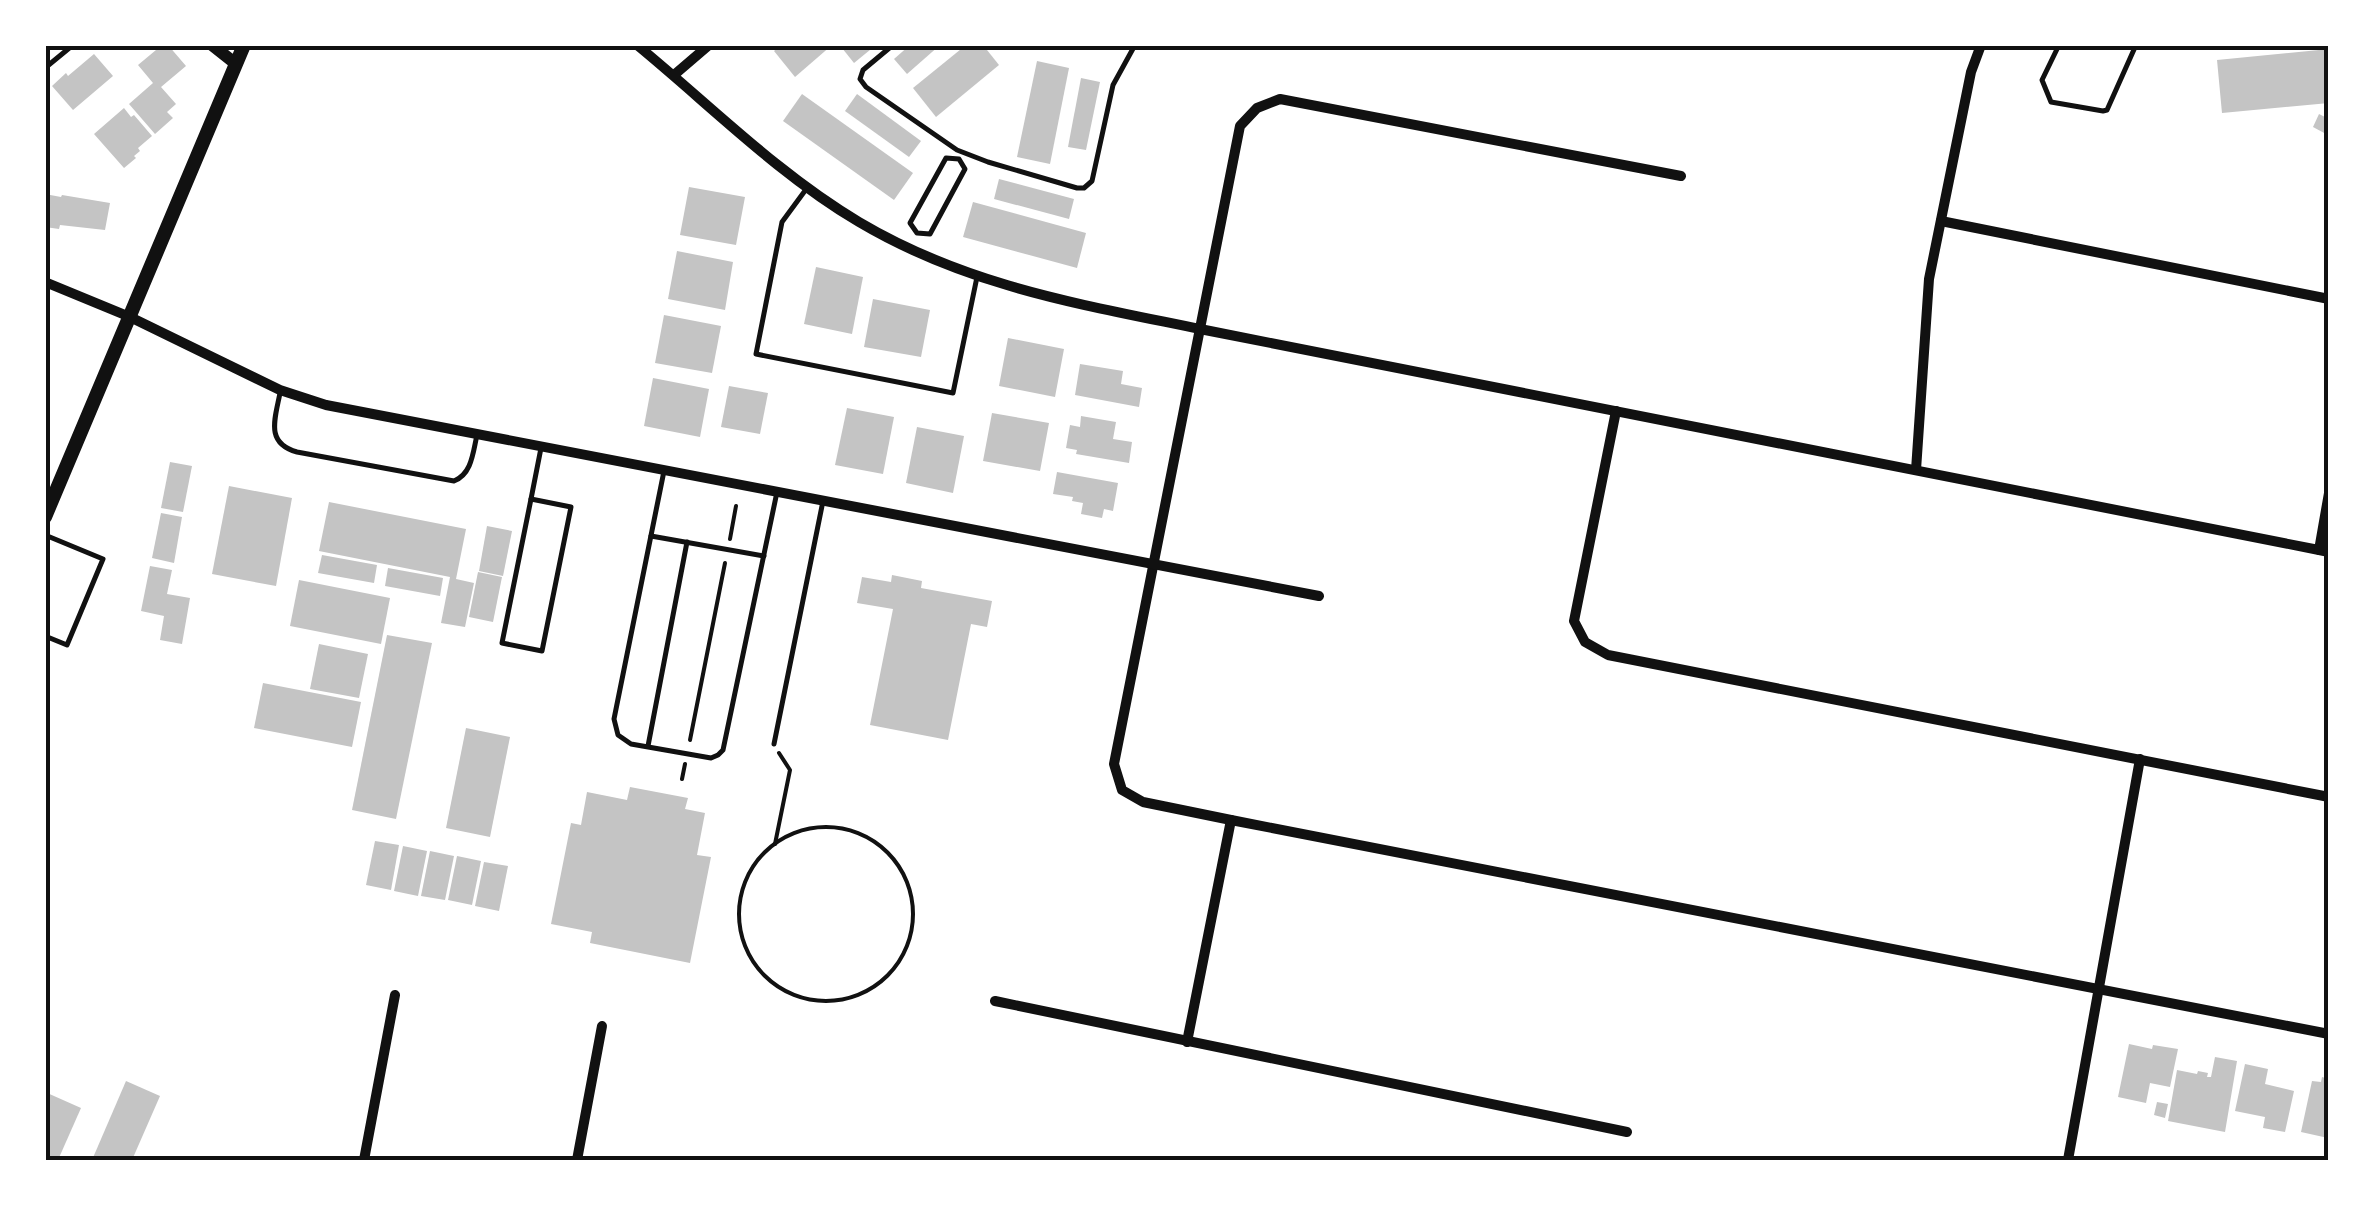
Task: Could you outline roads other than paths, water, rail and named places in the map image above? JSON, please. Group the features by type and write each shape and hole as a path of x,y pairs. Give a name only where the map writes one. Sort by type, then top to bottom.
{"main road":[{"path":"45,517 244,45"}],"street":[{"path":"212,45 236,64"},
{"path":"638,45 807,188 858,222 909,249 1025,292 1200,330 2324,551 2329,493"},
{"path":"674,75 710,45"},
{"path":"1916,470 1928,279 1965,98 1981,45"},
{"path":"1681,176 1280,99 1257,108 1240,126 1114,764 1122,790 1143,802 1231,820 2329,1034"},
{"path":"1941,221 2329,299"},
{"path":"45,282 130,316 280,390 326,405 1319,596"},
{"path":"1616,412 1574,620 1585,642 1608,655 2329,797"},
{"path":"2068,1160 2140,760"},
{"path":"1187,1042 1231,820"},
{"path":"364,1160 396,996"},
{"path":"995,1002 1627,1132"},
{"path":"577,1160 602,1026"}],"lane":[{"path":"45,68 73,45"},
{"path":"894,45 864,70 862,84 960,156 1077,188 1089,186 1094,176 1112,86 1134,45"},
{"path":"2059,45 2042,80 2048,99 2102,111 2107,110 2136,45"},
{"path":"917,233 930,234 965,169 960,156"},
{"path":"917,233 910,223 946,158 960,156"},
{"path":"807,188 782,222 756,354 953,394 977,277"},
{"path":"909,249 917,233"},
{"path":"280,390 275,433 282,446 297,452 454,481 469,468 477,435"},
{"path":"530,499 571,508 542,651 502,643 530,499 541,447"},
{"path":"664,471 614,719 618,735 624,740 648,747 711,758 718,755 726,742 776,492"},
{"path":"774,744 823,501"},
{"path":"45,535 102,558 67,645 45,636"},
{"path":"651,536 764,556"},
{"path":"648,747 687,542"}]}
